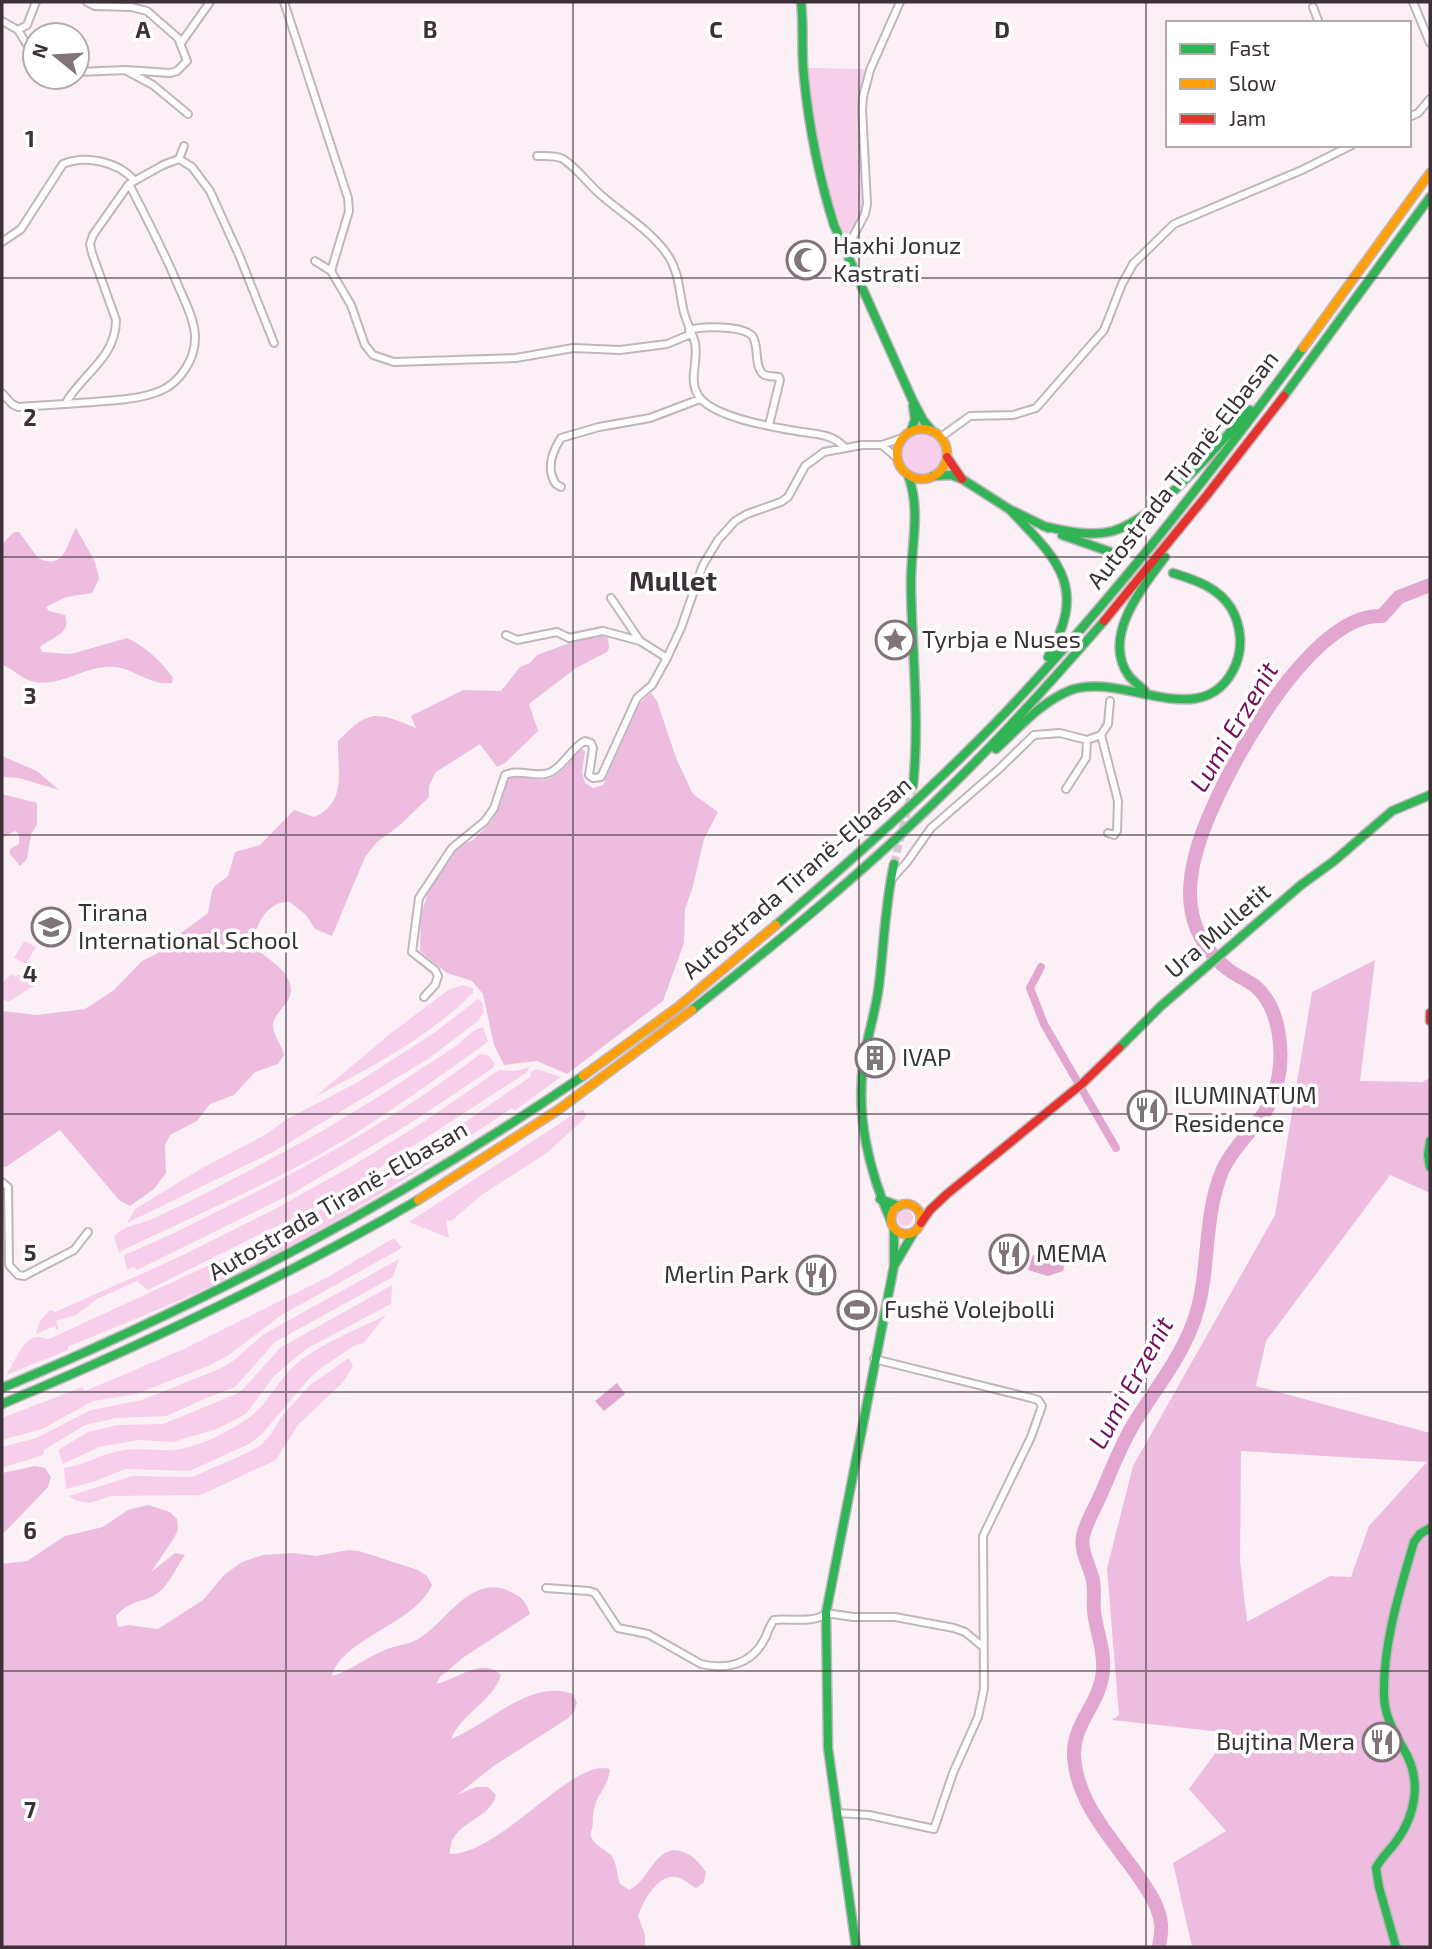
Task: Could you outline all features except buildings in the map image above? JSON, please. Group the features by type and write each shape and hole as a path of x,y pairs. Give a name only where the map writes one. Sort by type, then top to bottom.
{"main road":[{"path":"801,2 802,55 809,121 817,167 834,225 912,399 923,419 946,447 944,467 930,477 916,503"},
{"name":"Autostrada Tiranë-Elbasan","path":"2,1388 127,1335 286,1257 456,1159 592,1071 707,982 843,868 933,785 1029,687 1107,598 1275,388 1430,173"},
{"name":"Autostrada Tiranë-Elbasan","path":"2,1404 132,1349 290,1273 408,1205 547,1118 698,1006 784,936 889,845 983,753 1117,605 1281,400 1430,197"},
{"path":"1042,526 1090,534 1115,530 1138,520 1239,422 1265,391 1275,388"},
{"path":"911,431 915,419 912,399"},
{"path":"913,786 917,765 919,711 911,587 916,503 914,486 897,458 902,438 911,431 932,431"},
{"path":"947,457 962,479"},
{"path":"908,475 918,479 951,475 962,479 1042,526 1122,556"},
{"path":"1009,509 1052,555 1061,572 1066,592 1062,630 1054,648 1028,679 1029,687"},
{"path":"1156,697 1141,688 1129,674 1122,660 1120,634 1129,608 1182,534 1183,525"},
{"path":"983,753 993,752 1062,695 1081,687 1116,687 1171,701 1188,701 1217,690 1234,669 1241,642 1235,614 1225,600 1203,584 1173,573"},
{"name":"Ura Mulletit","path":"947,1194 1088,1079 1161,1006 1301,885 1335,861 1392,811 1430,795"},
{"path":"894,864 882,930 878,989 862,1082 870,1166 880,1199 893,1226 903,1234 914,1232"},
{"path":"1430,1013 1430,1021"},
{"path":"1430,1141 1430,1167"},
{"path":"917,1209 947,1194"},
{"path":"894,1266 905,1244 930,1210 947,1194"},
{"path":"880,1199 898,1206 907,1204 917,1209 921,1223"},
{"path":"856,1947 828,1739 826,1613 894,1266 892,1215 898,1206"},
{"path":"1396,1947 1375,1874 1378,1863 1403,1830 1411,1810 1416,1784 1410,1757 1387,1715 1386,1672 1396,1614 1414,1542 1430,1528"}],"street":[{"path":"18,30 27,25 36,2"},
{"path":"87,2 95,6 131,7 147,11 181,43 187,61 177,71 162,73 126,70 91,71"},
{"path":"181,43 210,2"},
{"path":"284,2 348,198 349,211 331,271"},
{"path":"846,250 866,214 862,109 865,84 900,2"},
{"path":"1413,2 1430,43"},
{"path":"1313,8 1319,21"},
{"path":"2,20 21,35"},
{"path":"126,70 153,85 188,114"},
{"path":"1411,116 1418,113 1430,99"},
{"path":"65,404 77,386 94,371 111,348 116,330 116,320 90,244 93,235 131,182 179,159 184,145"},
{"path":"941,438 970,416 1013,415 1036,408 1104,330 1133,264 1174,224 1302,170 1348,147"},
{"path":"537,156 564,160 658,244 675,269 690,332 695,340 694,383 700,399 726,414 837,439 845,448"},
{"path":"2,242 22,229 63,164 74,159 89,159 121,169 131,182 170,265 187,306 195,335 193,356 176,381 161,391 144,396 19,407 12,404 2,393"},
{"path":"179,159 192,167 210,191 274,343"},
{"path":"315,261 331,271 351,305 365,345 373,355 394,362 516,358 573,348 620,350 667,344 702,326 745,331 754,338 762,372 767,376 779,377 780,380 769,425"},
{"path":"561,487 552,479 551,471 553,454 561,438 599,427 650,418 700,399"},
{"path":"425,997 435,985 438,976 435,970 412,952 419,898 452,848 485,821 494,808 505,775 510,772 551,772 585,741 591,743 593,748 589,775 596,779 601,776 637,698 652,685 667,658 681,628 703,565 718,540 735,521 788,497 799,475 812,460 824,452 882,445 902,438"},
{"path":"882,445 897,458"},
{"path":"611,598 640,640"},
{"path":"506,635 517,640 557,632 569,638 603,631 640,640 667,658"},
{"path":"891,880 931,828 1034,735 1060,733 1087,740 1101,736 1108,724 1110,701"},
{"path":"1101,736 1118,801 1117,831 1114,835 1108,833"},
{"path":"1066,789 1086,758 1087,740"},
{"path":"2,1182 8,1187 10,1205 9,1265 18,1275 24,1276 74,1250 88,1232"},
{"path":"837,1813 869,1815 934,1829 953,1773 978,1717 984,1689 983,1536 1031,1437 1042,1406 1038,1400 1031,1398 874,1359"},
{"path":"546,1588 595,1593 618,1628 648,1634 701,1664 710,1666 731,1666 749,1659 762,1645 774,1620 821,1619 826,1613 895,1617 954,1628 965,1632 982,1646"}],"shaded area":[{"path":"808,68 869,69 862,84 858,105 862,212 849,236 845,235 831,204 813,128"},
{"path":"922,434 930,435 936,440 941,446 941,462 936,468 930,473 922,474 914,473 908,468 903,462 902,454 903,446 908,440 914,435"},
{"path":"76,528 95,562 99,579 92,593 66,597 46,607 49,611 65,615 66,627 40,647 42,652 71,654 127,638 158,660 173,678 172,683 157,682 115,667 94,669 45,683 35,682 2,665 2,544 14,532 19,532 38,558 54,561 64,553"},
{"path":"601,634 608,638 607,652 576,668 529,704 538,731 505,763 497,767 480,744 436,772 429,786 429,797 399,826 377,842 365,857 332,936 315,929 306,915 290,902 275,905 264,915 253,944 281,969 291,987 289,999 273,1024 284,1055 278,1064 255,1072 234,1095 210,1104 197,1121 170,1135 165,1145 166,1173 154,1189 130,1206 119,1200 60,1130 6,1167 2,1167 2,1011 37,1015 85,1009 114,990 142,961 176,942 181,933 208,913 212,891 228,876 235,852 260,845 294,810 314,817 332,803 339,774 338,741 365,718 381,716 416,728 411,716 463,690 501,691 520,667 530,663 537,655"},
{"path":"651,693 657,701 676,758 693,794 718,812 704,839 685,909 684,943 663,1001 567,1074 537,1061 504,1065 494,1045 483,994 472,981 447,973 420,951 421,914 429,890 459,846 473,840 491,822 501,803 509,775 547,779 566,767 581,749 585,751 582,772 585,783 593,788 603,785 640,703"},
{"path":"2,756 37,771 59,790 19,778 2,777"},
{"path":"2,794 37,803 37,825 31,834 27,859 20,866 10,854 10,849 19,844 19,834 15,831 2,838"},
{"path":"24,941 36,947 26,964 14,958"},
{"path":"1375,960 1360,1081 1422,1082 1430,1078 1430,1193 1390,1175 1266,1341 1256,1386 1430,1433 1430,1947 1192,1947 1173,1863 1226,1831 1189,1789 1230,1733 1112,1720 1119,1715 1107,1569 1133,1466 1275,1215 1312,992","holes":["1241,1451 1427,1462 1369,1526 1351,1577 1330,1576 1247,1622 1240,1560"]},
{"path":"11,974 16,977 17,974 35,985 8,1002 2,998 2,984"},
{"path":"463,985 473,988 473,993 437,1024 398,1051 315,1097 386,1037 448,990"},
{"path":"478,999 482,1002 484,1012 478,1021 428,1059 275,1151 127,1223 135,1209 204,1167 265,1135 287,1119 358,1082 434,1033"},
{"path":"483,1027 488,1041 484,1045 338,1144 266,1182 119,1252 114,1237 122,1230 193,1200 313,1136 384,1093"},
{"path":"480,1054 488,1055 495,1063 493,1068 409,1124 295,1192 137,1270 134,1267 127,1270 124,1255 197,1222 333,1151 393,1115"},
{"path":"530,1067 526,1073 333,1198 148,1290 137,1281 97,1299 76,1315 56,1321 59,1329 56,1330 55,1326 36,1334 40,1321 50,1310 55,1312 177,1258 275,1209 425,1121 499,1070 515,1071"},
{"path":"536,1069 561,1077 515,1110 512,1108 404,1180 330,1224 197,1292 6,1375 23,1346 33,1338 49,1339 292,1227 433,1144 530,1077 531,1072"},
{"path":"584,1110 584,1119 548,1152 480,1196 453,1220 446,1221 449,1238 409,1222 579,1111"},
{"path":"902,1210 908,1210 913,1218 911,1224 902,1226 897,1221 897,1215"},
{"path":"394,1238 402,1248 280,1316 229,1355 208,1366 136,1394 93,1401 42,1429 2,1440 2,1418 82,1387 85,1391 184,1349 326,1278"},
{"path":"1033,1255 1065,1264 1063,1271 1048,1276 1028,1270"},
{"path":"399,1259 393,1277 275,1342 235,1387 167,1416 116,1418 85,1425 44,1450 43,1455 2,1468 2,1447 36,1438 91,1410 142,1400 219,1369 233,1361 264,1334"},
{"path":"832,1267 836,1276 834,1283 827,1288 824,1282 829,1275 825,1269"},
{"path":"392,1285 391,1304 306,1349 274,1376 246,1414 217,1429 173,1442 138,1440 99,1447 63,1464 58,1450 88,1432 118,1425 163,1424 236,1394 280,1348"},
{"name":"Fushë Volejbolli","path":"853,1301 864,1303 861,1319 850,1317"},
{"path":"386,1315 364,1343 354,1346 321,1368 307,1381 261,1435 249,1444 190,1471 125,1469 66,1489 64,1468 117,1451 183,1448 202,1443 231,1429 254,1414 302,1359"},
{"path":"349,1358 353,1366 343,1382 298,1425 276,1460 201,1495 111,1496 90,1503 77,1501 69,1496 132,1476 192,1477 247,1453 261,1445 310,1385"},
{"path":"617,1383 625,1394 604,1411 595,1401"},
{"path":"35,1466 45,1468 51,1477 48,1487 2,1535 2,1473"},
{"path":"148,1505 170,1512 177,1519 178,1530 151,1572 175,1553 185,1555 159,1592 133,1603 116,1616 118,1627 128,1625 158,1629 203,1600 224,1575 242,1562 263,1555 294,1553 316,1556 349,1550 359,1551 418,1570 427,1576 432,1585 423,1599 349,1652 338,1663 332,1676 385,1650 420,1638 471,1594 495,1587 517,1595 525,1602 530,1614 464,1657 440,1677 436,1684 478,1668 494,1670 501,1675 491,1693 462,1722 451,1739 510,1705 541,1692 573,1694 577,1703 574,1712 567,1719 495,1765 457,1795 476,1787 488,1787 496,1795 486,1811 456,1835 451,1843 450,1854 470,1850 492,1839 576,1778 594,1769 610,1769 595,1806 590,1834 596,1844 613,1858 620,1884 629,1890 636,1886 658,1859 671,1851 684,1852 695,1859 706,1872 704,1882 696,1888 679,1878 669,1877 657,1884 638,1916 645,1935 645,1947 2,1947 2,1564 27,1561 65,1536 103,1527 128,1510"}],"waterway":[{"name":"Lumi Erzenit","path":"1159,1947 1161,1924 1154,1902 1143,1882 1096,1817 1076,1773 1074,1757 1077,1734 1097,1694 1103,1671 1102,1648 1094,1611 1093,1581 1082,1542 1088,1520 1128,1433 1172,1364 1192,1326 1202,1288 1216,1188 1229,1158 1272,1099 1280,1061 1279,1033 1271,1007 1264,995 1216,959 1197,929 1190,898 1193,867 1221,789 1267,709 1295,672 1324,642 1353,622 1382,616 1399,597 1430,585"},
{"path":"1041,967 1030,988 1044,1024 1116,1148"}],"tunnel":[{"path":"894,864 913,786"}],"traffic: fast":[{"path":"801,2 803,68 809,115 819,171 834,225 912,399 932,431"},
{"path":"1284,396 1430,197"},
{"path":"776,925 922,795 1045,670 1160,535 1303,348"},
{"path":"911,431 915,419 913,406"},
{"path":"1043,526 1096,533 1113,531 1131,523 1186,479 1250,410"},
{"path":"908,475 915,517 911,573 916,711 913,786"},
{"path":"933,476 951,475 962,479 1009,509 1048,528"},
{"path":"1009,509 1041,543 1062,575 1066,611 1048,657"},
{"path":"1062,535 1122,556"},
{"path":"1145,691 1129,676 1122,661 1122,629 1136,598 1165,557"},
{"path":"996,749 1041,708 1071,690 1092,686 1184,699 1205,696 1222,685 1236,664 1240,650 1239,628 1231,608 1213,590 1173,573"},
{"path":"692,1010 822,904 915,821 1006,730 1104,621"},
{"path":"1119,1048 1161,1006 1301,885 1334,861 1392,811 1430,795"},
{"path":"892,1224 871,1163 861,1101 864,1058 878,994 894,864"},
{"path":"2,1388 228,1285 300,1247 443,1166 583,1076"},
{"path":"1430,1141 1430,1167"},
{"path":"880,1199 899,1206"},
{"path":"2,1404 213,1309 368,1229 418,1200"},
{"path":"894,1228 894,1264"},
{"path":"856,1947 828,1748 826,1613 894,1266 914,1232"},
{"path":"1396,1947 1376,1868 1408,1820 1415,1784 1409,1760 1387,1716 1384,1675 1393,1617 1414,1542 1430,1528"}],"traffic: slow":[{"path":"1303,348 1430,173"},
{"path":"922,429 940,436 947,454 940,472 922,479 904,472 897,454 904,436 922,429"},
{"path":"583,1076 678,1007 776,925"},
{"path":"418,1200 558,1110 692,1010"},
{"path":"906,1204 917,1208 921,1219 917,1230 906,1234 895,1230 891,1219 895,1208 906,1204"}],"traffic: jam":[{"path":"1104,621 1284,396"},
{"path":"947,457 962,479"},
{"path":"1430,1013 1430,1021"},
{"path":"921,1223 947,1194 1083,1083 1119,1048"}],"place":[{"name":"Haxhi Jonuz Kastrati","path":"806,260"},
{"name":"Tyrbja e Nuses","path":"895,640"},
{"name":"Tirana International School","path":"51,927"},
{"name":"IVAP","path":"875,1058"},
{"name":"ILUMINATUM Residence","path":"1147,1110"},
{"name":"MEMA","path":"1009,1254"},
{"name":"Merlin Park","path":"816,1275"},
{"name":"Fushë Volejbolli","path":"857,1310"},
{"name":"Bujtina Mera","path":"1382,1742"}],"district":[{"name":"Mullet","path":"673,581"}]}
